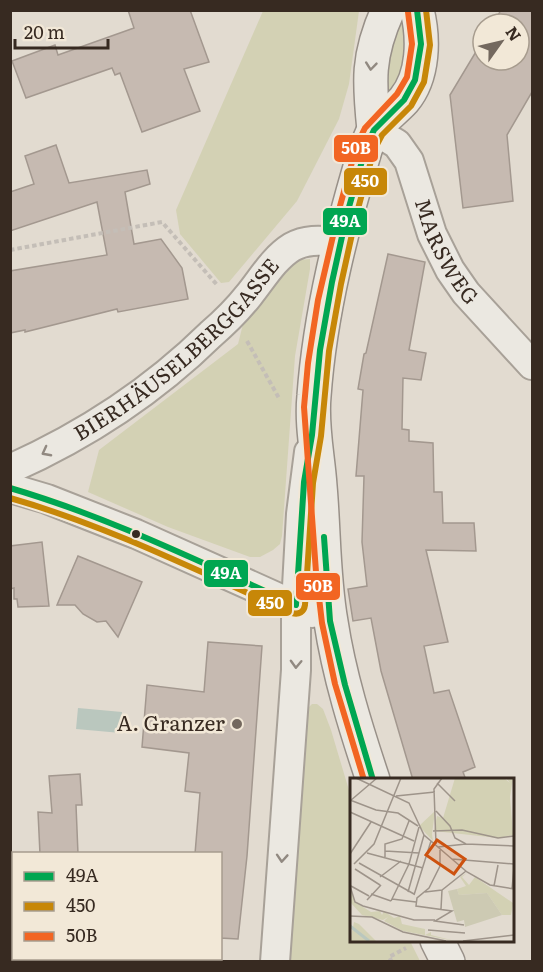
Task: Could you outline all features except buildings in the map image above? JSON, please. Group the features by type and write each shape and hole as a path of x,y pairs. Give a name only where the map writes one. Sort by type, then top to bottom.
{"street":[{"path":"374,130 370,85 371,62 375,43 388,10"},
{"path":"275,962 296,670 296,605 301,514 313,424 319,349 341,242 362,162 374,130 405,98 415,79 422,45 417,10"},
{"name":"MARSWEG","path":"374,130 397,144 409,161 432,234 450,270 466,293 532,365"},
{"name":"BIERHÄUSELBERGGASSE","path":"10,469 41,456 77,435 132,400 188,356 237,309 280,256 290,248 302,242 316,240 341,242"},
{"path":"313,424 330,621 345,685 372,778"},
{"path":"10,488 47,499 136,534 330,621"},
{"path":"438,942 448,962"}],"path":[{"path":"10,250 162,222 237,309 238,326 283,405"},
{"path":"392,962 388,957 405,949 410,942"}],"shaded area":[{"path":"263,11 359,11 349,84 339,119 297,201 229,282 221,283 180,234 176,210"},
{"path":"403,11 411,42 397,95 379,91 378,83"},
{"path":"310,259 295,356 280,544 260,557 250,557 168,527 88,492 99,450 238,344 244,320 298,260"},
{"path":"312,704 317,704 323,709 350,794 350,942 410,942 420,961 287,962 307,709"},
{"path":"78,708 122,712 121,733 76,729"}],"transit line":[{"name":"49A","path":"10,488 119,527 296,605 304,482 312,435 320,350 332,282 347,214 366,147 374,130 404,100 415,80 421,44 417,10"},
{"name":"450","path":"10,498 118,536 292,613 297,614 302,611 305,605 313,483 321,436 329,351 341,284 374,150 382,135 411,106 424,82 430,45 426,10"},
{"name":"50B","path":"363,778 335,684 322,623 304,407 318,300 340,206 357,144 365,128 397,94 407,77 412,44 408,12"},
{"name":"49A","path":"324,537 330,621 345,685 372,778"}],"place":[{"name":"A. Granzer","path":"237,724"}]}
